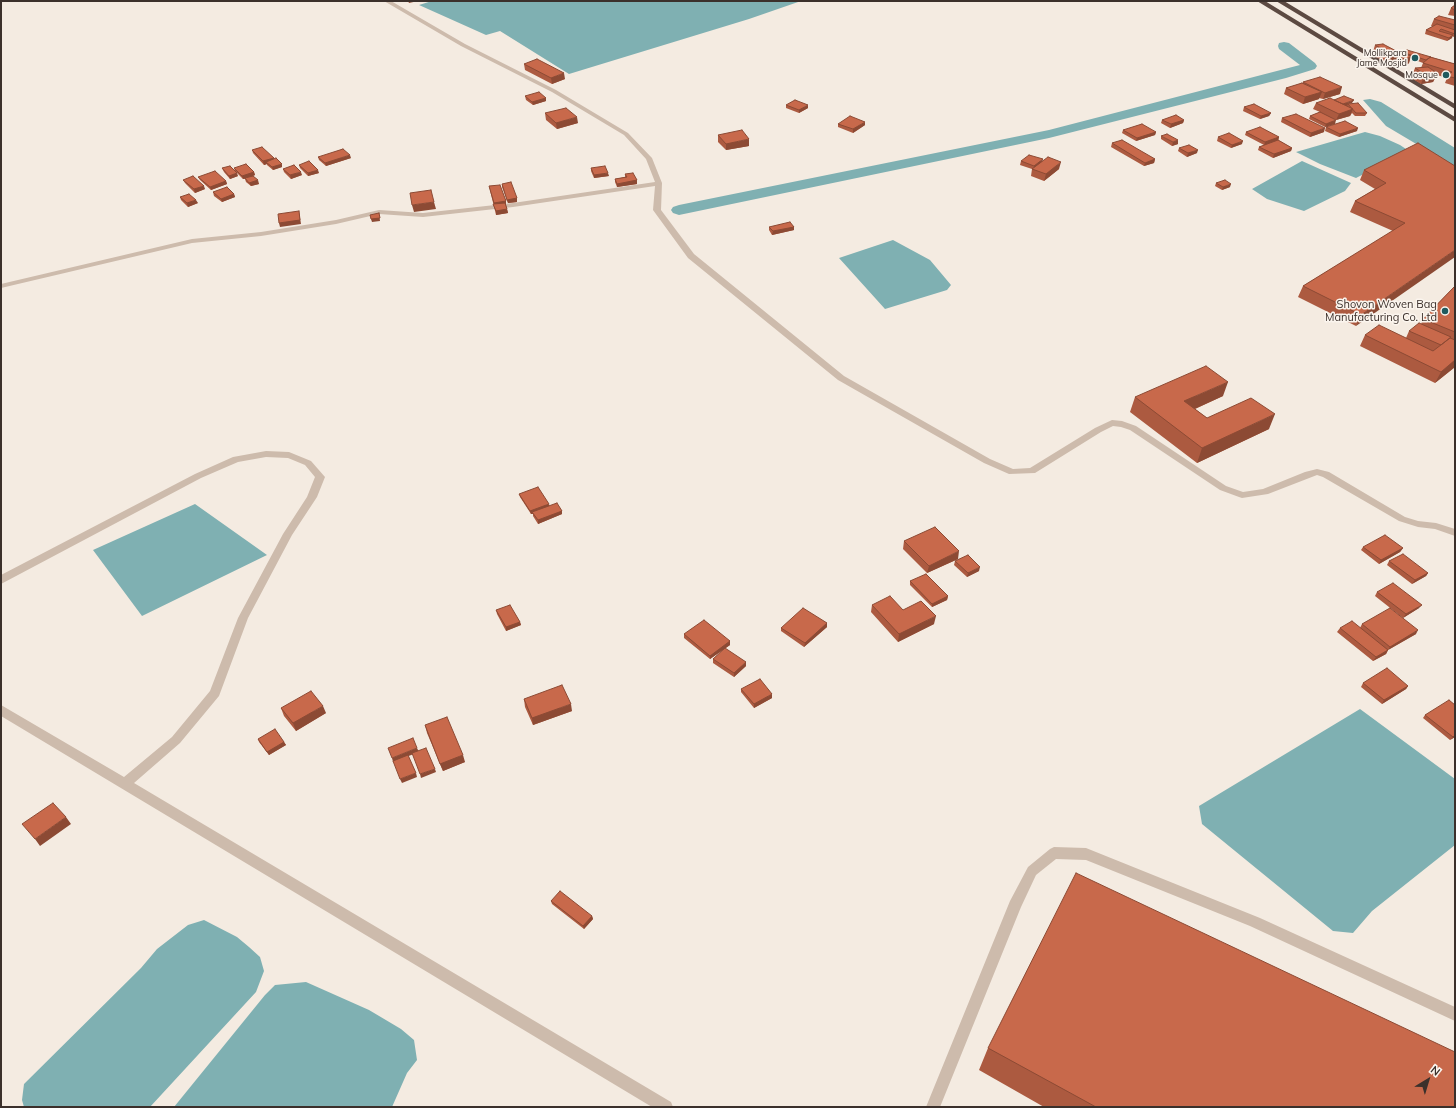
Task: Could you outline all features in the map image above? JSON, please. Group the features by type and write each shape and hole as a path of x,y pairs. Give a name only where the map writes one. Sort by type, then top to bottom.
{"highway":[{"path":"1260,1 1455,120"},
{"path":"1278,1 1455,107"}],"street":[{"path":"386,1 463,45 554,91 626,134 649,158 659,184 657,210 692,256 840,378 987,461 1012,472 1032,471 1098,430 1112,423 1122,424 1133,428 1223,488 1242,495 1264,492 1308,474 1317,472 1326,474 1402,519 1418,524 1436,526 1455,534"},
{"path":"1,286 192,241 260,234 336,222 379,212 430,214 513,205 659,184"},
{"path":"1,580 198,476 236,459 266,454 289,455 308,463 320,477 312,497 288,534 243,618 215,693 176,740 124,784"},
{"path":"1,710 666,1107"},
{"path":"933,1107 1015,905 1032,871 1054,853 1086,854 1255,922 1455,1014"}],"water":[{"path":"432,1 801,1 749,19 569,74 500,31 486,35 419,5"},
{"path":"1370,99 1381,102 1455,148 1455,167 1386,126 1363,100"},
{"path":"1365,132 1380,136 1409,151 1356,178 1320,164 1296,152"},
{"path":"1302,161 1351,183 1345,191 1304,211 1267,199 1252,189"},
{"path":"893,240 930,260 951,285 947,290 885,309 839,258"},
{"path":"195,504 267,555 142,616 93,550"},
{"path":"1360,709 1455,779 1455,845 1372,911 1353,933 1333,931 1202,824 1199,806"},
{"path":"204,920 237,937 249,947 260,957 264,971 256,992 150,1107 24,1107 22,1100 24,1084 141,968 157,949 188,925"},
{"path":"306,982 369,1010 401,1029 414,1040 417,1060 407,1073 392,1107 174,1107 265,995 275,985"}],"building":[{"path":"1439,16 1455,20 1455,25 1434,19"},
{"path":"1437,24 1455,30 1455,34 1441,29 1439,31 1453,35 1449,38 1426,30"},
{"path":"1383,44 1400,53 1392,54 1375,45"},
{"path":"1407,50 1431,57 1426,60 1402,52"},
{"path":"1405,54 1411,56 1407,59 1401,58"},
{"path":"1430,57 1455,64 1455,78 1447,76 1452,72 1423,63"},
{"path":"537,59 564,73 551,78 524,64"},
{"path":"1428,67 1437,73 1425,74 1415,68"},
{"path":"1320,77 1342,87 1325,93 1303,82"},
{"path":"1302,83 1322,92 1305,97 1286,88"},
{"path":"539,92 546,98 532,102 525,96"},
{"path":"1344,96 1354,100 1343,104 1334,100"},
{"path":"1330,98 1353,109 1339,114 1316,103"},
{"path":"795,100 808,105 799,110 786,105"},
{"path":"1358,103 1367,113 1356,113 1348,104"},
{"path":"1254,104 1271,113 1261,116 1244,107"},
{"path":"566,108 577,117 556,123 545,113"},
{"path":"1320,112 1336,120 1326,124 1310,116"},
{"path":"1296,114 1325,128 1311,133 1282,118"},
{"path":"1176,115 1184,120 1171,124 1162,120"},
{"path":"850,116 865,122 853,129 838,124"},
{"path":"1345,121 1358,128 1340,134 1326,127"},
{"path":"1142,124 1156,132 1137,138 1123,130"},
{"path":"1260,127 1279,137 1265,142 1246,132"},
{"path":"742,130 749,139 726,144 718,135"},
{"path":"1229,133 1243,141 1232,145 1218,137"},
{"path":"1167,134 1178,140 1173,142 1161,136"},
{"path":"1122,140 1155,159 1145,163 1112,143"},
{"path":"1278,140 1292,148 1274,154 1259,147"},
{"path":"1418,143 1455,166 1455,250 1361,315 1303,286 1405,223 1355,201 1386,183 1364,170"},
{"path":"1189,145 1198,150 1188,153 1179,148"},
{"path":"262,147 274,158 263,161 252,150"},
{"path":"343,149 350,155 325,163 318,157"},
{"path":"1029,155 1043,159 1034,166 1021,161"},
{"path":"1048,157 1061,162 1046,174 1032,169"},
{"path":"276,158 282,164 272,167 266,162"},
{"path":"309,161 318,170 308,173 299,165"},
{"path":"246,164 254,172 242,176 234,168"},
{"path":"294,165 301,172 290,175 283,169"},
{"path":"230,166 237,173 229,176 222,168"},
{"path":"605,166 608,173 594,175 591,168"},
{"path":"215,171 226,181 210,187 198,177"},
{"path":"633,173 637,180 617,184 615,179 627,177 625,174"},
{"path":"193,176 204,186 194,189 183,180"},
{"path":"253,176 258,180 249,183 245,178"},
{"path":"1225,180 1231,184 1223,187 1216,183"},
{"path":"511,182 517,198 507,200 502,184"},
{"path":"500,185 506,201 494,203 489,186"},
{"path":"227,187 234,194 221,199 213,192"},
{"path":"431,190 434,202 412,205 410,193"},
{"path":"189,194 196,200 187,203 180,197"},
{"path":"505,203 507,209 496,211 493,204"},
{"path":"299,211 300,220 279,223 278,214"},
{"path":"379,213 380,218 371,219 370,215"},
{"path":"790,222 794,227 773,231 769,227"},
{"path":"1455,286 1455,332 1423,319"},
{"path":"1419,323 1451,337 1441,345 1409,331"},
{"path":"1379,325 1433,351 1450,338 1455,340 1455,360 1441,372 1365,335"},
{"path":"1206,366 1228,382 1184,401 1207,418 1251,398 1275,414 1202,448 1135,397"},
{"path":"538,487 549,504 530,511 519,494"},
{"path":"557,503 562,511 538,520 532,512"},
{"path":"935,527 959,551 929,566 904,541"},
{"path":"1385,535 1403,548 1381,560 1363,547"},
{"path":"1403,554 1428,573 1415,580 1389,561"},
{"path":"968,555 980,567 968,573 955,561"},
{"path":"926,574 948,596 932,604 910,581"},
{"path":"1393,583 1422,605 1406,614 1377,592"},
{"path":"890,596 903,610 921,601 936,616 899,634 872,605"},
{"path":"510,605 520,622 506,627 496,610"},
{"path":"803,608 827,623 805,643 781,628"},
{"path":"1390,608 1418,630 1390,647 1362,624"},
{"path":"704,620 730,641 710,656 684,634"},
{"path":"1352,621 1388,650 1376,657 1340,628"},
{"path":"725,648 746,662 734,673 713,659"},
{"path":"1387,668 1408,686 1384,700 1363,683"},
{"path":"760,679 772,694 754,704 741,689"},
{"path":"562,685 571,704 532,718 524,699"},
{"path":"311,691 323,706 293,723 281,708"},
{"path":"1449,700 1455,705 1455,735 1453,737 1425,715"},
{"path":"447,717 463,755 440,764 425,725"},
{"path":"275,729 284,742 267,752 258,739"},
{"path":"413,738 417,748 392,758 388,748"},
{"path":"426,748 435,769 420,774 412,753"},
{"path":"408,755 416,773 400,779 393,761"},
{"path":"53,803 66,817 35,839 22,824"},
{"path":"1076,873 1455,1052 1455,1107 1096,1107 988,1048"},
{"path":"560,891 592,916 583,926 551,901"}],"waterway":[{"path":"679,210 1049,134 1281,75 1310,66 1284,46"}],"place":[{"name":"Mollikpara Jame Mosjid","path":"1415,58"},
{"name":"Mosque","path":"1446,75"},
{"name":"Shovon Woven Bag Manufacturing Co. Ltd","path":"1445,311"}]}
